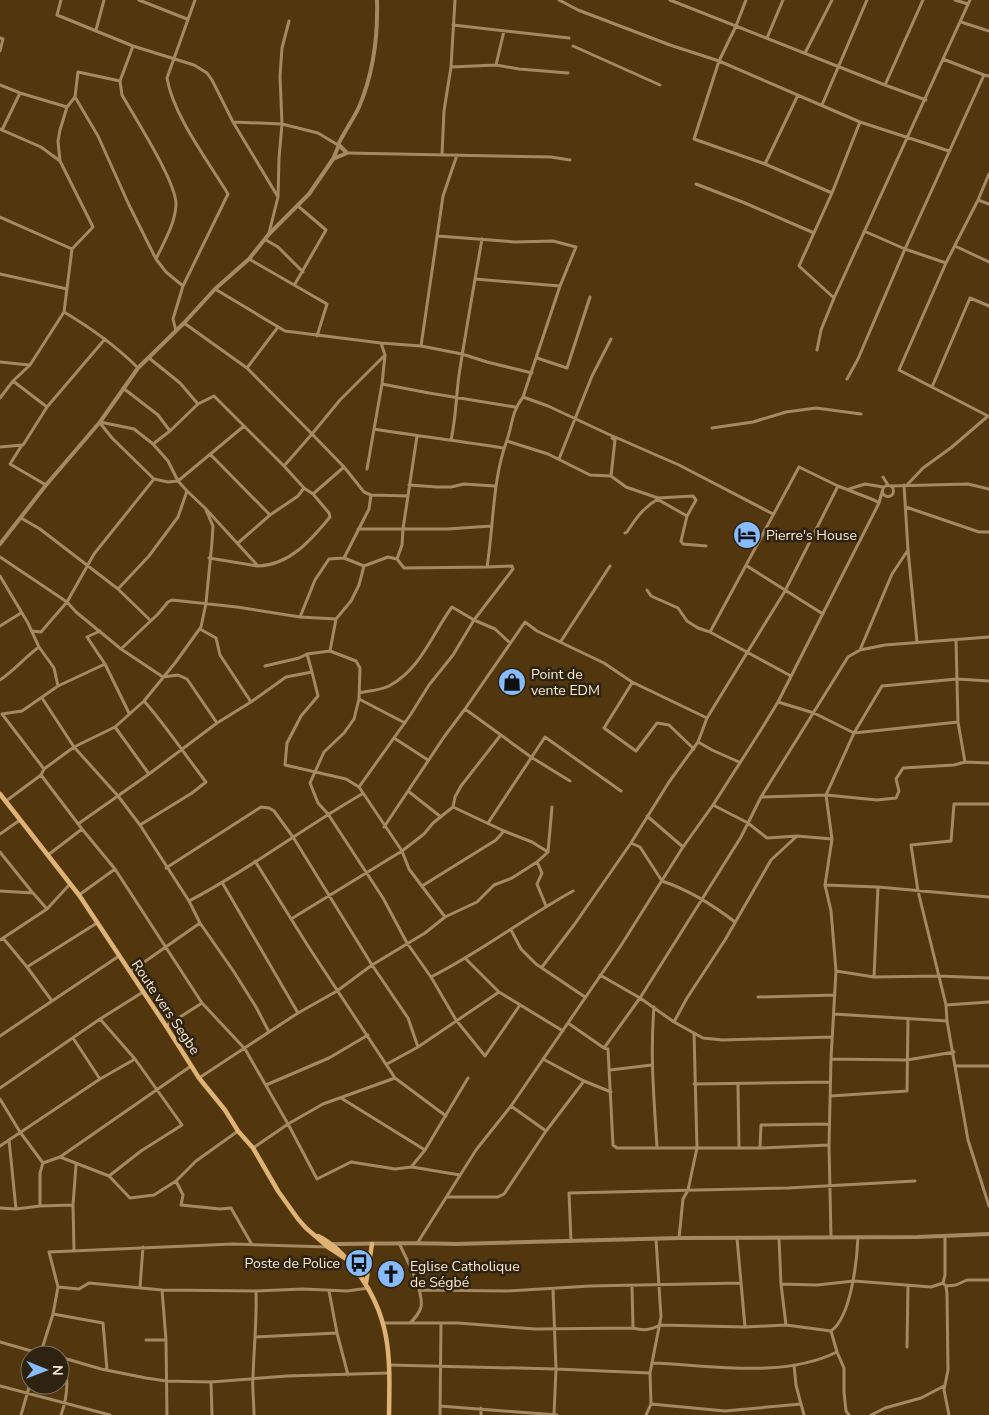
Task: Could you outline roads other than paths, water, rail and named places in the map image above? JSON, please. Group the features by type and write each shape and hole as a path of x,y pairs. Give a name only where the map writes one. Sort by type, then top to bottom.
{"main road":[{"name":"Route vers Segbe","path":"0,794 79,895 199,1078 253,1148 278,1191 298,1219 312,1233 331,1245 348,1260 366,1283 384,1323 390,1365 389,1415"},
{"path":"366,1283 372,1244"}],"street":[{"path":"61,0 57,15 133,46 198,67 210,76 233,122 278,197"},
{"path":"96,30 104,0"},
{"path":"139,0 188,19"},
{"path":"176,331 174,319 183,286 228,194 172,99 167,78 194,0"},
{"path":"269,234 309,194 333,159 338,145 359,108 370,73 377,23 377,0"},
{"path":"442,154 444,111 451,68 455,0"},
{"path":"559,0 578,10 670,45 719,60 860,122 949,151"},
{"path":"670,0 926,100"},
{"path":"746,0 736,26 719,60 694,138 765,164 832,193"},
{"path":"767,38 783,0"},
{"path":"805,53 832,0"},
{"path":"822,105 867,0"},
{"path":"885,85 923,0"},
{"path":"817,350 821,330 834,298 926,100 969,2 955,0"},
{"path":"0,544 46,484 100,422 138,368 184,323 215,289 250,259 266,240 278,197 278,158 282,124 280,76 282,48 289,21"},
{"path":"961,22 989,31"},
{"path":"453,25 569,38"},
{"path":"496,65 504,31"},
{"path":"0,38 3,39 0,51"},
{"path":"133,46 120,81 122,95 171,182 176,204 172,226 156,259"},
{"path":"573,46 660,85"},
{"path":"943,59 989,76"},
{"path":"451,68 496,65 568,73"},
{"path":"60,162 58,141 67,107 75,97 78,72 120,81"},
{"path":"847,379 984,74"},
{"path":"0,85 67,107"},
{"path":"0,398 13,381 30,365 64,312 72,249 93,227 85,207 60,162 41,147 1,129 20,93"},
{"path":"765,164 798,95"},
{"path":"75,97 98,136 156,259 166,272 183,286"},
{"path":"233,122 282,124 318,133 347,153"},
{"path":"834,298 799,266 832,193 860,122"},
{"path":"333,159 347,153 551,157 570,160"},
{"path":"421,346 443,196 457,155"},
{"path":"879,503 989,416 899,370 946,264 989,174"},
{"path":"696,184 814,233"},
{"path":"978,200 989,204"},
{"path":"295,284 326,230 298,206"},
{"path":"0,217 72,249"},
{"path":"864,231 946,264"},
{"path":"438,236 515,242 553,241 576,248 560,286 532,373 515,408 507,441 503,448 494,486 487,567"},
{"path":"451,440 456,416 456,397 462,354 482,239"},
{"path":"266,240 278,247 303,272"},
{"path":"955,246 989,262"},
{"path":"250,259 327,304 317,336"},
{"path":"0,274 67,289"},
{"path":"475,280 560,286"},
{"path":"215,289 286,331 317,336 421,346 462,354 532,373"},
{"path":"537,358 568,368 590,298"},
{"path":"932,387 970,298 989,306"},
{"path":"64,312 121,351 138,368"},
{"path":"184,323 247,368 344,467 364,492 371,495 408,496"},
{"path":"247,368 278,327"},
{"path":"46,484 10,464 47,407 105,339"},
{"path":"559,459 592,376 611,339"},
{"path":"367,469 382,384 385,355 381,343"},
{"path":"284,466 340,400 385,355"},
{"path":"149,358 180,383 198,404"},
{"path":"0,362 30,365"},
{"path":"13,381 47,407"},
{"path":"382,384 515,408"},
{"path":"123,388 158,415 170,432"},
{"path":"153,444 170,432 198,404 214,396 330,513 330,517 311,540 299,550 275,564 258,566 209,558"},
{"path":"522,397 548,406 679,466 773,514"},
{"path":"712,428 752,422 786,412 816,408 861,414"},
{"path":"100,422 112,438 154,478 168,482 178,481 244,426"},
{"path":"100,422 134,429 153,444 168,461 178,481 258,566"},
{"path":"374,429 503,448"},
{"path":"608,434 615,440 611,476"},
{"path":"397,559 402,545 417,436"},
{"path":"507,441 536,449 590,475 611,476 626,487 658,499 687,516"},
{"path":"0,447 23,445"},
{"path":"210,454 270,515"},
{"path":"313,494 344,467"},
{"path":"710,632 799,467 879,503"},
{"path":"882,477 893,491"},
{"path":"32,631 41,632 67,602 94,554 154,478"},
{"path":"409,484 438,487 464,484 494,486"},
{"path":"849,490 865,484 884,487 968,484 989,489"},
{"path":"904,485 917,642"},
{"path":"542,967 574,925 694,749 708,718 785,591 838,486"},
{"path":"418,1242 460,1175 563,1031 683,847 713,805 778,702 879,503 884,487"},
{"path":"238,543 270,515 298,496 304,488"},
{"path":"118,589 149,556 178,517 187,491"},
{"path":"882,492 887,496"},
{"path":"344,558 369,508 371,495"},
{"path":"624,533 627,532 636,517 650,503 658,499 693,496 696,500 687,516 681,541 683,544 706,546"},
{"path":"906,507 979,532 989,532"},
{"path":"6,802 74,747 115,727 144,701 200,629 206,603 212,526 205,508"},
{"path":"21,518 40,529 118,589 150,620"},
{"path":"358,530 447,529 491,526"},
{"path":"860,650 892,574 908,550"},
{"path":"0,557 67,602 76,612 121,649 163,677 178,675 188,679 217,723"},
{"path":"300,616 315,580 329,559 344,558 364,566 388,557 397,559 404,568 512,566 513,569 474,620 453,655 429,685 359,787"},
{"path":"330,651 336,618 351,601 364,566"},
{"path":"562,641 610,566"},
{"path":"747,566 823,614"},
{"path":"0,576 32,631 39,647 54,668 58,686"},
{"path":"647,590 651,596 678,608 687,621 698,628 747,651 791,676"},
{"path":"121,649 172,600 300,616 336,618"},
{"path":"359,693 388,686 406,674 430,644 443,619 452,607 494,629 510,643"},
{"path":"0,626 21,614"},
{"path":"384,827 428,760 525,622 537,631 604,662 632,682 708,718"},
{"path":"200,629 216,638 220,655 250,702"},
{"path":"100,631 87,637 105,664 129,713"},
{"path":"604,1048 640,998 742,837 761,797 848,657 860,650 885,645 989,638"},
{"path":"956,640 958,722 966,762"},
{"path":"0,680 14,671 26,657 39,647"},
{"path":"265,666 307,654 330,651 356,661 360,668 360,699 354,719 344,733 324,752 310,784 318,803 328,814 368,873 407,943 456,1020 485,1056 520,1005"},
{"path":"307,654 318,696 301,716 287,743 285,764 346,779 359,787 384,827 402,851 409,869 445,917"},
{"path":"44,770 1,714 22,711 58,686 105,664"},
{"path":"78,824 217,723 286,677 312,672"},
{"path":"831,1237 829,1124 836,971 831,911 825,885 832,839 826,795 854,733 882,686 957,679 989,681"},
{"path":"632,682 604,728 636,751 658,723 666,724 694,749"},
{"path":"42,698 74,747 118,796 140,825 189,901 200,923 256,1007 269,1032"},
{"path":"360,699 404,723"},
{"path":"140,825 192,794 206,782 161,720 144,701"},
{"path":"778,702 814,713 854,733 958,722"},
{"path":"465,709 531,758 570,781"},
{"path":"115,727 149,774"},
{"path":"291,919 368,873 424,834 433,823 453,807 460,786 500,736"},
{"path":"488,823 545,737 621,791"},
{"path":"394,738 428,760"},
{"path":"698,742 740,762"},
{"path":"761,797 826,795 877,800 896,798 899,791 896,779 903,768 954,765 966,762 989,763"},
{"path":"41,775 115,869 202,1002 245,1049 317,1179 351,1162 395,1169 412,1167 460,1175"},
{"path":"408,791 441,817"},
{"path":"189,901 223,884 255,861 362,794"},
{"path":"989,804 954,804 951,841 911,845 918,890 946,1005 947,1021 954,1052 968,1140 989,1206"},
{"path":"713,805 748,823 767,838 797,836 832,839"},
{"path":"166,868 261,807 274,811 293,837 372,966 408,1018 418,1047"},
{"path":"453,807 532,842 548,852"},
{"path":"199,1078 298,1013 338,991 372,966 425,933 445,917 477,902 494,885 512,878 537,862 548,852 552,807"},
{"path":"647,816 683,847"},
{"path":"0,834 20,820"},
{"path":"48,855 82,829"},
{"path":"422,886 496,840 504,831"},
{"path":"674,1022 687,998 725,940 771,860 797,836"},
{"path":"631,842 640,848 662,881 702,899 735,922"},
{"path":"0,852 47,909"},
{"path":"255,861 395,1078 446,1116"},
{"path":"537,862 542,873 537,884 546,906"},
{"path":"79,895 115,869"},
{"path":"52,1001 27,967 1,939 47,909 70,884"},
{"path":"223,884 298,1013"},
{"path":"825,885 878,887 989,897"},
{"path":"874,977 878,887"},
{"path":"0,891 33,893"},
{"path":"430,977 466,959 572,891"},
{"path":"27,967 97,922"},
{"path":"130,972 200,923"},
{"path":"512,930 521,949 542,967 585,997"},
{"path":"0,1036 119,956"},
{"path":"466,959 499,992 563,1031"},
{"path":"836,971 874,977 939,976 989,978"},
{"path":"600,975 703,1038 714,1040 832,1037"},
{"path":"0,1088 73,1037 143,992"},
{"path":"387,1064 418,1047 499,992"},
{"path":"758,997 835,995"},
{"path":"166,1026 202,1002"},
{"path":"946,1005 989,1002"},
{"path":"654,1007 652,1065 657,1147"},
{"path":"834,1014 947,1021"},
{"path":"100,1019 136,1059 182,1125 141,1151 109,1176"},
{"path":"830,1096 907,1091 908,1019"},
{"path":"568,1023 608,1049 615,1147 760,1148 829,1145"},
{"path":"679,1238 683,1199 688,1190 697,1148 694,1033"},
{"path":"266,1086 329,1058 368,1035"},
{"path":"73,1037 100,1079"},
{"path":"831,1059 908,1060 954,1052"},
{"path":"0,1146 100,1079 136,1059"},
{"path":"542,1059 584,1081 611,1092"},
{"path":"43,1163 60,1157 192,1065"},
{"path":"610,1070 652,1065"},
{"path":"956,1066 989,1066"},
{"path":"253,1148 288,1124 323,1104 395,1078"},
{"path":"412,1167 425,1150 468,1078"},
{"path":"447,1196 501,1196 546,1131 584,1081"},
{"path":"694,1084 738,1085 830,1082"},
{"path":"738,1085 739,1148"},
{"path":"341,1098 425,1150"},
{"path":"0,1099 20,1132 43,1163"},
{"path":"510,1106 546,1131"},
{"path":"760,1148 761,1125 829,1124"},
{"path":"60,1157 109,1176 130,1198 154,1195 176,1180 196,1161 238,1131"},
{"path":"9,1139 16,1209"},
{"path":"40,1206 40,1173 43,1163"},
{"path":"74,1250 76,1164"},
{"path":"176,1180 183,1195 181,1205 220,1209 231,1208 251,1244"},
{"path":"571,1241 569,1193 788,1188 830,1184 915,1181"},
{"path":"0,1208 16,1209 74,1205"},
{"path":"45,1345 58,1287 49,1252 251,1244 331,1245 418,1242 455,1244 679,1238 989,1234"},
{"path":"945,1236 948,1370 944,1386 949,1415"},
{"path":"831,1331 843,1315 854,1281 858,1237"},
{"path":"737,1238 745,1327"},
{"path":"780,1238 781,1284 786,1325"},
{"path":"645,1415 651,1404 650,1373 660,1325 660,1284 656,1239"},
{"path":"399,1242 419,1290 422,1305 417,1316 410,1323"},
{"path":"140,1288 143,1247"},
{"path":"781,1284 817,1285 854,1281 931,1287 956,1285 967,1280 989,1280"},
{"path":"419,1290 506,1291 590,1286 740,1282"},
{"path":"58,1287 79,1289 89,1283 162,1290 303,1288 329,1290 369,1288"},
{"path":"906,1347 908,1285"},
{"path":"632,1286 633,1328"},
{"path":"440,1406 555,1415 556,1329 553,1289"},
{"path":"162,1290 166,1340 167,1415"},
{"path":"254,1415 253,1379 257,1311 256,1290"},
{"path":"329,1290 337,1333 348,1375"},
{"path":"53,1314 103,1323 107,1370"},
{"path":"384,1323 458,1323 556,1329 633,1328 642,1330 651,1330 660,1325 745,1327 786,1325 831,1331"},
{"path":"440,1415 441,1324"},
{"path":"831,1331 844,1368 844,1392 848,1415"},
{"path":"254,1337 337,1333"},
{"path":"146,1340 166,1340"},
{"path":"0,1342 20,1348"},
{"path":"652,1363 755,1368 794,1365 837,1352"},
{"path":"70,1360 146,1378 211,1382 287,1376 390,1373"},
{"path":"390,1365 650,1373"},
{"path":"794,1365 796,1385 804,1415"},
{"path":"211,1382 212,1415"},
{"path":"0,1386 20,1392"},
{"path":"871,1415 885,1408 921,1398 944,1386"},
{"path":"22,1415 27,1395"},
{"path":"31,1395 110,1415"},
{"path":"61,1415 66,1395"},
{"path":"651,1404 725,1413 801,1404"},
{"path":"481,1408 481,1415"}],"place":[{"name":"Pierre's House","path":"747,535"},
{"name":"Point de vente EDM","path":"512,682"},
{"name":"Poste de Police","path":"359,1263"},
{"name":"Eglise Catholique de Ségbé","path":"391,1274"}]}
